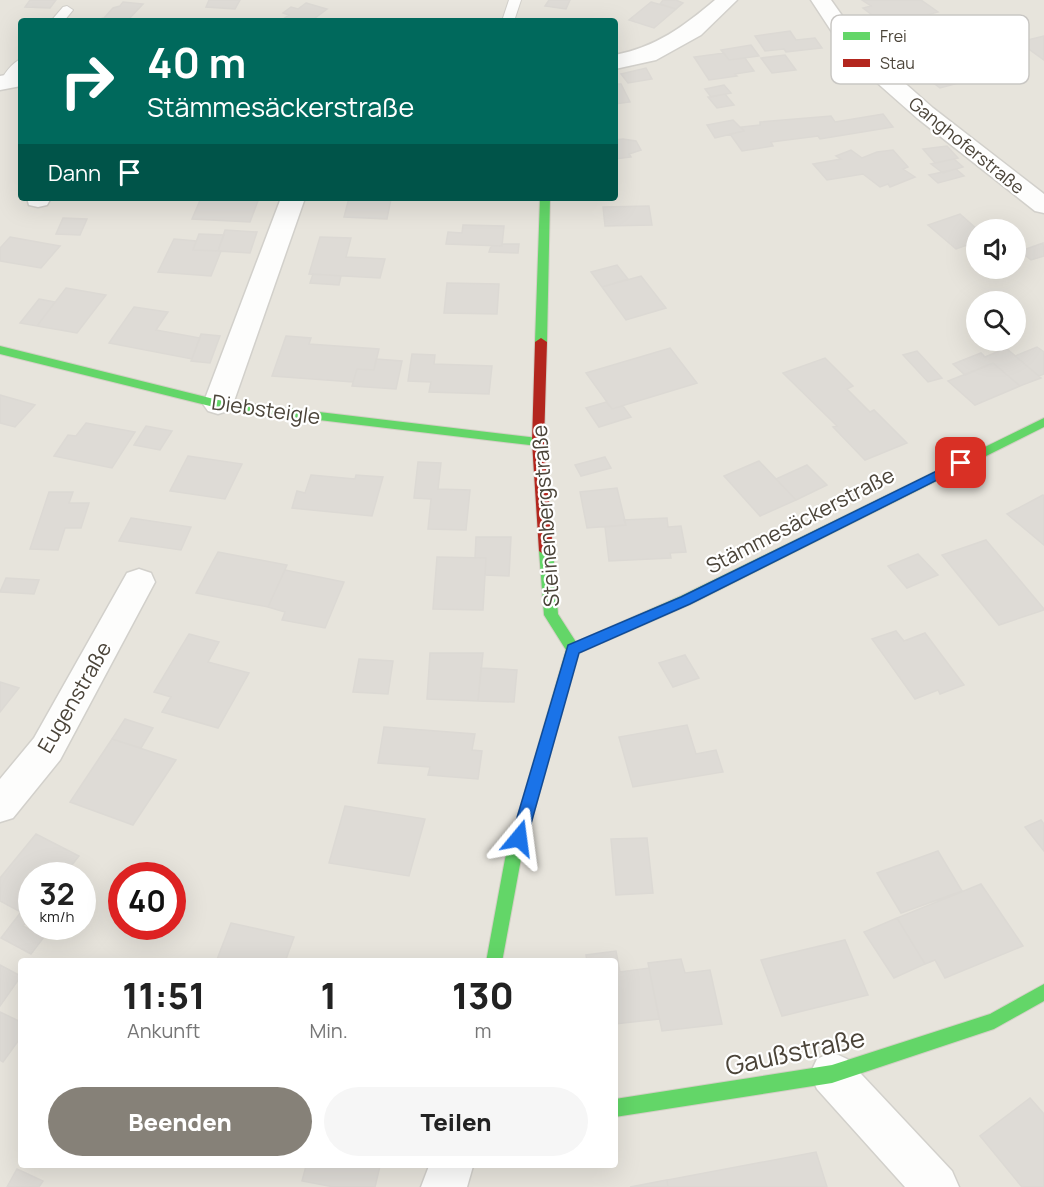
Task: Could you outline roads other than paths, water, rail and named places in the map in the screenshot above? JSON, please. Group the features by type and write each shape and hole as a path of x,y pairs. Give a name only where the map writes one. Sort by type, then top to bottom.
{"street":[{"path":"618,61 648,55 693,30 727,0"},
{"name":"Ganghoferstraße","path":"821,0 831,15"},
{"name":"Ganghoferstraße","path":"893,84 925,113 1044,206"},
{"path":"218,404 293,201"},
{"name":"Steinenbergstraße","path":"545,201 538,441 551,615 573,649"},
{"name":"Diebsteigle","path":"0,350 218,404 538,441"},
{"name":"Stämmesäckerstraße","path":"573,649 686,600 1044,422"},
{"name":"Eugenstraße","path":"0,806 46,749 139,582"},
{"path":"495,958 513,859 573,649"},
{"name":"Gaußstraße","path":"618,1108 832,1074 994,1021 1044,992"},
{"path":"832,1074 936,1187"},
{"path":"444,1187 450,1168"}],"lane":[{"path":"509,18 515,0"},
{"path":"60,18 67,10"},
{"path":"9,81 18,68"}]}
